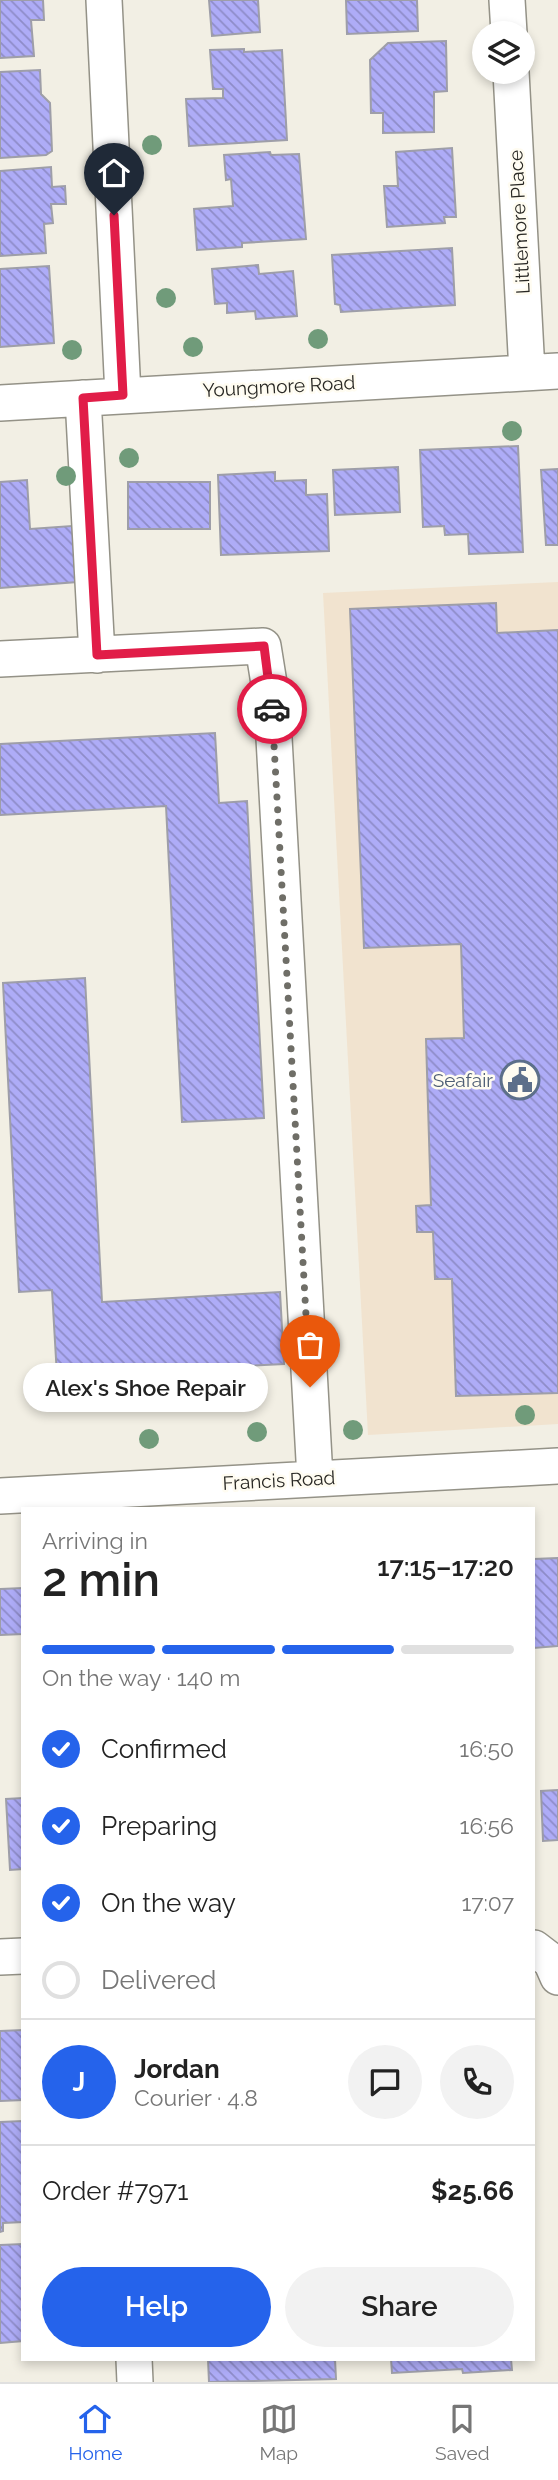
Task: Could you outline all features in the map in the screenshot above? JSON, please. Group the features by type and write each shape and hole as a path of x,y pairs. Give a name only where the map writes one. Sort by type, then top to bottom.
{"street":[{"path":"104,0 123,395"},
{"path":"507,0 508,21"},
{"name":"Littlemore Place","path":"512,84 543,372"},
{"name":"Youngmore Road","path":"0,403 543,372"},
{"path":"83,398 97,655"},
{"path":"0,659 264,646 272,702 316,1478"},
{"name":"Francis Road","path":"0,1496 558,1466"},
{"path":"0,1957 21,1956"},
{"path":"134,2361 135,2382"}],"shaded area":[{"path":"558,582 558,1424 368,1435 323,593"}],"building":[{"path":"0,0 43,0 44,20 31,20 34,56 0,58"},
{"path":"209,0 258,0 260,32 212,36"},
{"path":"346,0 417,0 418,31 347,34"},
{"path":"446,41 447,91 434,92 434,132 383,133 383,113 371,113 370,60 388,43"},
{"path":"244,49 244,52 282,50 287,140 189,146 186,99 223,98 223,89 213,89 210,50"},
{"path":"40,70 41,94 50,103 52,151 46,155 0,158 0,72"},
{"path":"452,148 456,217 444,217 445,223 387,227 384,186 398,186 396,152"},
{"path":"270,152 271,155 299,154 306,239 242,243 242,247 197,250 194,209 233,206 231,179 226,180 224,155"},
{"path":"51,167 52,187 65,186 66,204 51,204 53,223 44,224 46,253 0,256 0,171"},
{"path":"452,248 455,305 341,312 340,305 335,304 332,255"},
{"path":"258,265 259,274 293,271 297,316 256,319 255,311 227,313 227,303 215,304 212,269"},
{"path":"49,266 54,343 0,347 0,269"},
{"path":"518,446 523,552 469,554 468,534 445,535 444,526 423,527 420,450"},
{"path":"398,467 400,512 335,515 333,470"},
{"path":"558,469 558,545 546,545 541,470"},
{"path":"275,472 275,481 306,480 306,495 327,494 329,551 221,555 218,475"},
{"path":"27,480 30,529 86,525 90,581 0,588 0,482"},
{"path":"128,482 210,482 210,529 128,529"},
{"path":"496,603 497,633 558,630 558,1393 456,1396 452,1279 435,1279 433,1232 417,1232 416,1206 431,1205 426,1039 464,1038 461,944 364,948 350,609"},
{"path":"215,733 219,803 247,801 264,1118 182,1122 166,806 0,815 0,744"},
{"path":"85,978 102,1302 280,1292 284,1364 57,1376 52,1290 19,1292 3,983"},
{"path":"558,1558 558,1646 535,1648 535,1559"},
{"path":"21,1588 21,1634 0,1635 0,1589"},
{"path":"558,1790 558,1840 543,1841 541,1791"},
{"path":"21,1798 21,1869 10,1870 6,1799"},
{"path":"21,2030 21,2100 0,2101 0,2031"},
{"path":"21,2121 21,2222 3,2223 3,2231 0,2232 0,2122"},
{"path":"21,2244 21,2341 0,2343 0,2245"},
{"path":"208,2361 335,2361 336,2379 209,2382"},
{"path":"391,2361 511,2361 512,2370 463,2373 462,2369 392,2373"}],"way so far":[{"path":"272,709 310,1387"}],"place":[{"name":"Seafair","path":"520,1080"},
{"name":"Alex's Shoe Repair","path":"310,1387"}],"route":[{"path":"114,215 123,395 83,398 97,655 264,646 272,709"}]}
